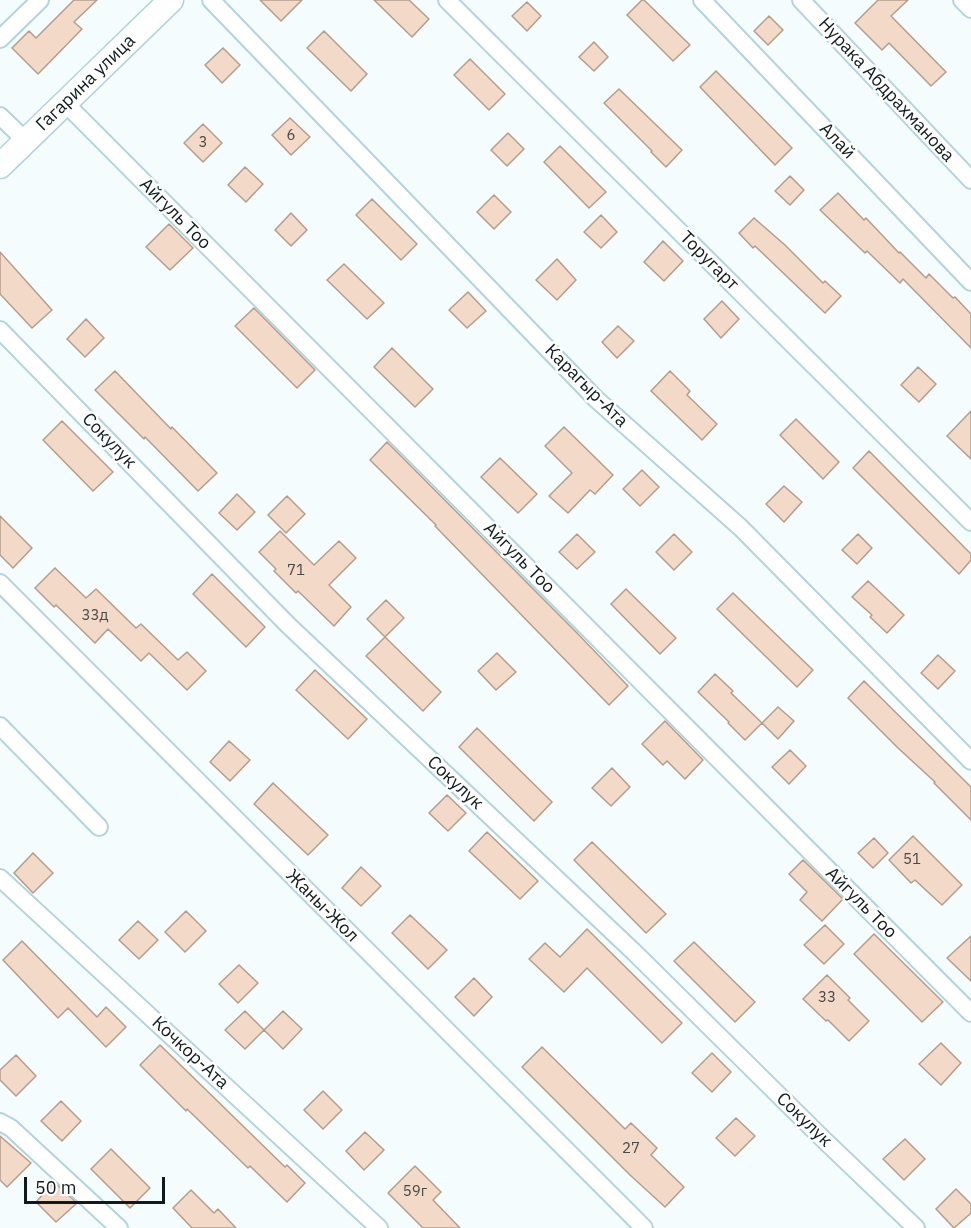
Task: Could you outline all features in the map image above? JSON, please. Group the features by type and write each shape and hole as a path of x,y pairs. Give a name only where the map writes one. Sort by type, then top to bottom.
{"main road":[{"name":"Гагарина улица","path":"0,166 171,0"}],"street":[{"path":"0,39 40,0"},
{"name":"Карагыр-Ата","path":"211,0 596,399 741,528 971,761"},
{"name":"Торугарт","path":"447,0 971,522"},
{"name":"Алай","path":"702,0 971,282"},
{"name":"Нурака Абдрахманова","path":"801,0 971,180"},
{"path":"962,0 971,9"},
{"name":"Айгуль Тоо","path":"65,103 971,1013"},
{"path":"0,116 26,141"},
{"name":"Сокулук","path":"0,330 288,625 627,945 916,1228"},
{"name":"Жаны-Жол","path":"0,583 644,1228"},
{"path":"0,726 99,827"},
{"name":"Кочкор-Ата","path":"0,878 379,1228"},
{"path":"0,1122 11,1128 119,1228"}],"building":[{"path":"74,0 97,0 74,22 82,29 38,74 12,48 29,31 36,38"},
{"path":"260,0 302,0 281,21"},
{"path":"374,0 409,0 429,19 412,37"},
{"path":"642,0 690,45 673,61 627,15"},
{"path":"878,0 908,0 891,16 946,72 931,86 889,43 882,50 855,23"},
{"path":"527,2 541,16 527,31 512,16"},
{"path":"769,16 783,30 768,45 754,31"},
{"path":"324,31 367,74 351,91 307,48"},
{"path":"594,42 608,57 594,71 579,57"},
{"path":"223,48 240,65 222,83 205,65"},
{"path":"470,59 505,94 489,110 454,75"},
{"path":"716,71 792,148 775,165 700,87"},
{"path":"619,89 682,150 666,167 604,103"},
{"path":"290,118 310,137 291,155 272,135"},
{"path":"203,124 222,143 203,162 184,143"},
{"path":"508,133 524,149 507,166 491,150"},
{"path":"560,146 606,192 589,208 544,162"},
{"path":"245,167 263,184 246,202 228,185"},
{"path":"790,176 804,190 790,205 775,191"},
{"path":"838,193 926,278 929,274 971,314 971,348 903,279 900,283 820,210"},
{"path":"494,195 511,212 494,229 477,212"},
{"path":"372,199 417,244 401,260 356,215"},
{"path":"291,213 307,230 291,246 275,230"},
{"path":"601,215 617,232 601,248 584,232"},
{"path":"754,218 823,283 825,281 841,296 825,313 739,233"},
{"path":"169,224 193,248 170,270 146,247"},
{"path":"663,241 683,261 664,281 644,262"},
{"path":"0,252 52,310 32,328 0,294"},
{"path":"557,259 576,280 557,300 536,280"},
{"path":"344,264 384,303 367,319 327,280"},
{"path":"468,292 486,311 467,328 449,310"},
{"path":"722,301 739,319 721,338 704,319"},
{"path":"254,308 315,370 297,388 235,326"},
{"path":"86,319 104,338 85,357 67,339"},
{"path":"618,326 634,341 617,358 602,342"},
{"path":"392,348 433,389 415,407 374,367"},
{"path":"918,367 936,384 919,402 901,385"},
{"path":"115,371 217,473 198,491 95,390"},
{"path":"670,371 690,391 687,395 717,424 702,440 651,391"},
{"path":"971,411 971,459 947,436"},
{"path":"796,419 839,462 823,479 780,435"},
{"path":"62,421 113,472 93,491 43,440"},
{"path":"564,427 613,475 595,494 590,490 568,513 549,496 572,473 545,446"},
{"path":"387,442 628,686 609,705 436,525 370,460"},
{"path":"869,451 971,554 971,560 959,574 853,468"},
{"path":"500,458 537,494 518,513 481,477"},
{"path":"642,470 659,487 640,506 623,489"},
{"path":"784,486 802,502 784,522 766,504"},
{"path":"237,494 255,512 237,530 219,513"},
{"path":"287,496 305,514 286,533 268,515"},
{"path":"0,516 32,548 13,568 0,555"},
{"path":"280,531 314,565 339,541 356,558 329,585 351,607 334,626 298,591 296,593 259,552"},
{"path":"577,534 595,552 577,569 559,552"},
{"path":"674,534 692,552 674,570 656,552"},
{"path":"858,534 872,548 857,564 842,550"},
{"path":"55,568 86,598 96,589 136,628 141,624 178,660 187,652 206,671 187,690 149,653 141,661 108,629 95,643 35,588"},
{"path":"212,574 265,627 246,647 193,594"},
{"path":"868,581 904,615 887,633 852,597"},
{"path":"626,589 676,638 660,654 611,604"},
{"path":"733,593 813,670 797,687 717,609"},
{"path":"386,600 404,618 385,637 367,619"},
{"path":"385,637 441,692 423,711 366,656"},
{"path":"497,653 516,672 496,690 478,671"},
{"path":"938,655 955,671 938,689 921,673"},
{"path":"315,670 367,719 348,739 296,690"},
{"path":"715,674 762,723 745,740 698,692"},
{"path":"864,681 971,787 971,820 848,698"},
{"path":"778,707 794,721 778,739 762,723"},
{"path":"665,721 703,760 685,779 667,761 663,765 642,744"},
{"path":"477,728 552,802 534,821 459,747"},
{"path":"229,741 250,760 230,781 210,762"},
{"path":"790,750 806,766 789,784 772,767"},
{"path":"612,768 630,787 611,806 592,788"},
{"path":"273,783 328,835 308,855 254,804"},
{"path":"447,795 466,813 448,831 429,813"},
{"path":"487,832 538,881 520,899 469,851"},
{"path":"913,836 962,885 942,905 915,880 911,883 889,860"},
{"path":"874,838 888,853 873,868 858,853"},
{"path":"592,842 666,914 646,933 574,860"},
{"path":"33,853 53,873 33,893 14,873"},
{"path":"803,860 843,899 822,921 800,900 807,892 789,874"},
{"path":"361,867 381,886 361,906 342,888"},
{"path":"186,911 206,931 185,952 165,932"},
{"path":"410,915 447,950 428,969 392,933"},
{"path":"138,921 158,940 139,959 119,940"},
{"path":"825,925 844,944 824,964 804,945"},
{"path":"587,929 682,1023 662,1043 587,968 564,992 529,959 545,943 560,957"},
{"path":"874,934 943,1002 922,1022 854,954"},
{"path":"971,936 971,981 947,958"},
{"path":"22,941 97,1017 106,1007 126,1027 106,1047 68,1008 58,1018 3,960"},
{"path":"694,942 755,1002 735,1022 674,961"},
{"path":"239,965 258,983 238,1003 219,984"},
{"path":"827,975 869,1021 849,1041 803,999"},
{"path":"474,978 492,997 474,1016 455,997"},
{"path":"245,1011 264,1030 245,1049 225,1030"},
{"path":"283,1011 302,1029 283,1049 264,1030"},
{"path":"941,1043 961,1063 941,1085 919,1064"},
{"path":"160,1045 285,1167 287,1165 305,1183 287,1202 187,1109 186,1111 140,1065"},
{"path":"542,1047 625,1129 631,1123 657,1148 651,1155 684,1187 665,1207 522,1067"},
{"path":"712,1053 731,1072 712,1092 692,1073"},
{"path":"16,1055 36,1076 16,1096 0,1080 0,1070"},
{"path":"323,1091 342,1110 323,1129 304,1110"},
{"path":"61,1101 81,1121 62,1141 41,1121"},
{"path":"736,1118 755,1136 735,1156 716,1138"},
{"path":"365,1132 384,1150 364,1170 346,1151"},
{"path":"0,1136 31,1163 7,1187 0,1180"},
{"path":"905,1139 925,1159 904,1180 883,1159"},
{"path":"111,1149 150,1188 130,1208 91,1169"},
{"path":"415,1166 441,1192 433,1200 460,1228 423,1228 388,1193"},
{"path":"54,1182 77,1203 56,1222 36,1202"},
{"path":"956,1189 971,1204 971,1213 954,1228 936,1209"},
{"path":"191,1190 214,1213 218,1209 236,1228 192,1228 173,1208"}]}
